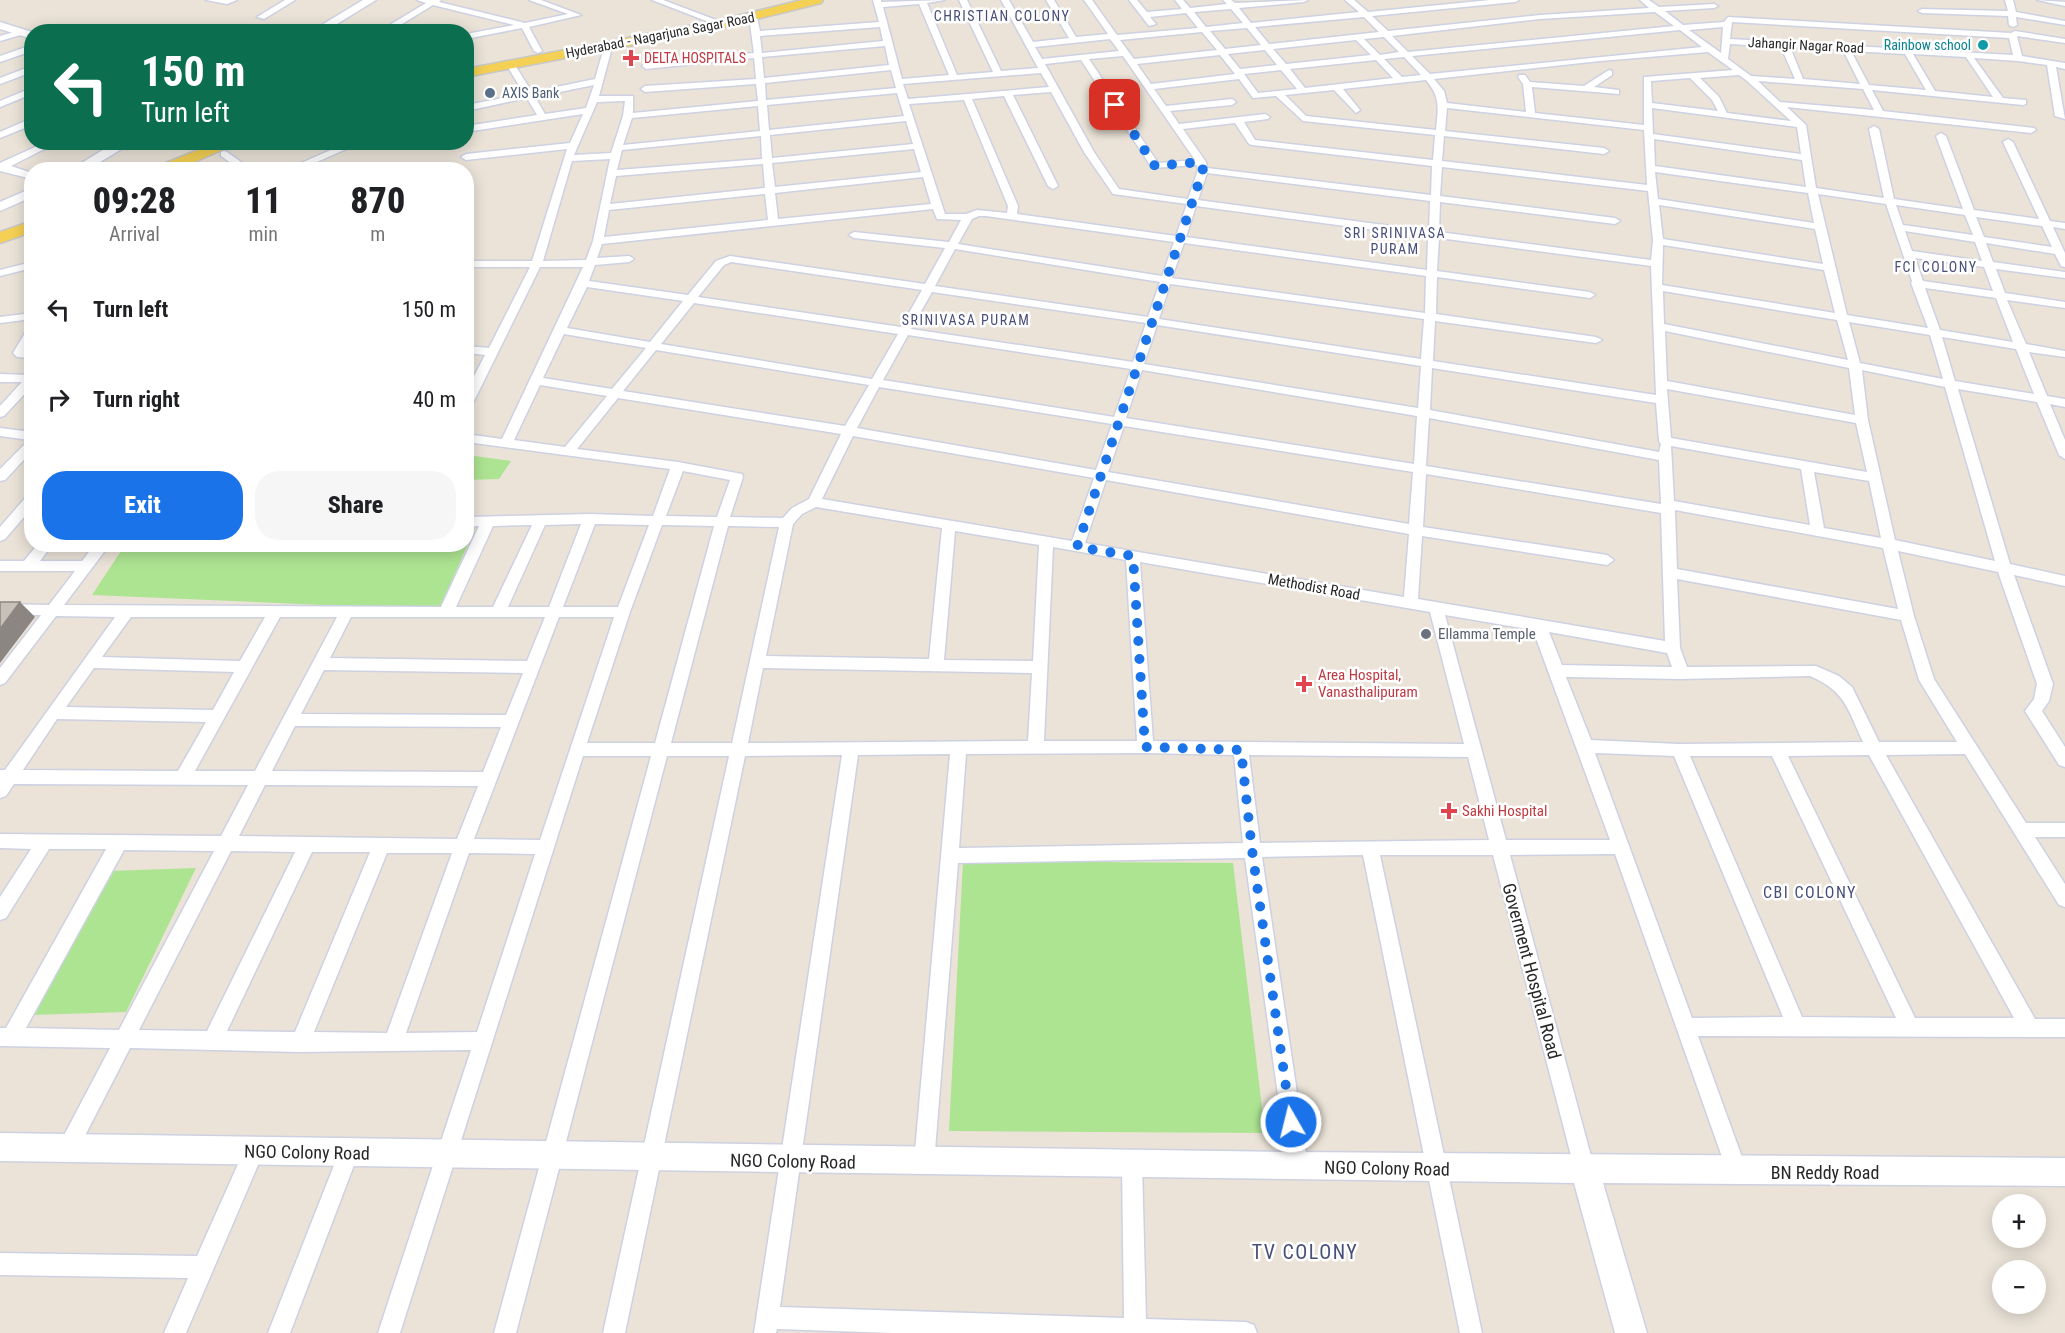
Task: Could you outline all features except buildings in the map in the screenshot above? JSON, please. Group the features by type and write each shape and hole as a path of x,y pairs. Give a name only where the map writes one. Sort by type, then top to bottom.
{"main road":[{"name":"Hyderabad - Nagarjuna Sagar Road","path":"474,64 712,20 795,0"},
{"name":"Hyderabad - Nagarjuna Sagar Road","path":"474,71 753,17 817,0"},
{"path":"196,162 229,150"},
{"path":"0,228 24,219"},
{"path":"0,238 24,229"}],"street":[{"path":"210,0 223,2 233,0"},
{"path":"261,17 291,0"},
{"path":"329,24 371,0"},
{"path":"421,0 435,1 524,25 538,51"},
{"path":"474,35 577,15 533,0"},
{"path":"656,0 712,20"},
{"path":"941,0 878,2 894,67 941,217 968,218 977,213 986,213 1590,295"},
{"path":"963,0 998,74"},
{"path":"1005,0 1089,152 1116,192 1656,264"},
{"path":"1050,0 1074,40"},
{"path":"1077,547 1181,240 1202,166 1088,0"},
{"path":"1133,0 1159,34"},
{"path":"1179,0 1256,96 1600,58 1693,76 1745,75 2023,102"},
{"path":"1145,15 1230,3 1304,0"},
{"path":"1349,0 1366,14 1429,78 1440,91 1443,105 1432,235 1430,315 1411,603"},
{"path":"1030,45 1515,0 1550,24"},
{"path":"1644,0 1745,75 1801,125 1812,191 1829,268 1855,365 1862,420 1889,543 1907,616 1927,680 2065,899"},
{"path":"2009,0 2018,58"},
{"path":"2041,0 2065,4"},
{"path":"396,24 435,1"},
{"path":"922,2 954,78"},
{"path":"1230,3 1303,91"},
{"path":"628,116 763,104 998,74 1084,58 1127,58 1222,51 1540,17 1714,6"},
{"path":"1922,11 2012,14 2065,23"},
{"path":"753,17 773,224"},
{"path":"1724,60 1728,20 1879,38 2014,35 2065,41"},
{"path":"756,34 884,24"},
{"path":"1148,87 1284,67 1568,37 1727,24"},
{"path":"0,25 24,33"},
{"path":"1559,30 1600,58"},
{"path":"0,39 24,34"},
{"path":"1358,37 1401,81"},
{"name":"Jahangir Nagar Road","path":"1725,40 1845,47 1879,38 1907,51 2018,58 2065,66"},
{"path":"646,66 889,43"},
{"path":"474,383 502,336 536,265 568,158 594,99 609,44"},
{"path":"1784,44 1800,81"},
{"path":"1845,47 1880,113"},
{"path":"1647,66 1709,49"},
{"path":"0,60 24,51"},
{"path":"1907,51 1932,93"},
{"path":"1968,55 2000,100"},
{"path":"1084,58 1155,166 1202,166 1615,221"},
{"path":"2051,63 2060,87 2065,126"},
{"path":"510,64 542,116"},
{"path":"1647,66 1650,168 1658,241 1656,264 1673,648 1681,674"},
{"path":"645,89 759,81 894,67"},
{"path":"1514,68 1527,84 1531,115"},
{"path":"0,81 24,72"},
{"path":"1586,89 1609,73"},
{"path":"1693,76 1716,99 1724,115"},
{"path":"474,106 599,81"},
{"path":"1527,84 1616,92"},
{"path":"1337,87 1356,110"},
{"path":"905,102 1054,88"},
{"path":"1007,93 1053,186"},
{"path":"1279,94 1303,118 1604,151"},
{"path":"0,104 24,95"},
{"path":"967,97 1014,206 1011,217"},
{"path":"506,443 583,283 598,241 616,152 628,116 630,98 594,99"},
{"path":"1163,109 1232,102"},
{"path":"1778,104 2031,130"},
{"path":"481,105 488,126"},
{"path":"1443,105 1648,132 1806,158"},
{"path":"1648,105 1801,125"},
{"path":"474,128 590,110"},
{"path":"1176,127 1265,117"},
{"path":"568,158 910,118"},
{"path":"1239,120 1252,142 1653,189"},
{"path":"0,135 24,124"},
{"path":"1874,129 1890,202 1916,283 1935,332 2004,568 2045,684 2041,701 2033,711 2065,760"},
{"path":"1941,136 2000,295 2065,455"},
{"path":"2008,142 2065,264"},
{"path":"466,157 572,146"},
{"path":"613,173 768,162 918,146"},
{"path":"1,167 37,150"},
{"path":"89,162 109,150"},
{"path":"309,162 338,150"},
{"path":"1,167 24,174"},
{"path":"1650,168 2065,226"},
{"path":"604,208 927,174"},
{"path":"0,207 24,196"},
{"path":"1655,201 1821,227"},
{"path":"598,241 937,206"},
{"path":"614,1333 654,1158 737,749 787,523 797,511 814,502 849,431 968,218"},
{"path":"1899,227 2058,251"},
{"path":"854,235 954,246 1167,280 1596,340"},
{"path":"1658,241 1829,268"},
{"path":"1908,254 2065,276"},
{"path":"474,264 536,265 629,259"},
{"path":"568,452 720,263 730,260 1154,321 1662,399"},
{"path":"0,273 24,267"},
{"path":"583,283 690,301 907,330 1137,366 1423,413 1666,457"},
{"path":"1916,283 2065,305"},
{"path":"1657,287 2065,354"},
{"path":"0,320 24,317"},
{"path":"1660,327 1950,384 2065,403"},
{"path":"561,330 1818,531 1889,543 2065,581"},
{"path":"474,350 492,352"},
{"path":"0,378 24,379"},
{"path":"536,381 1101,473 1415,530 1607,561"},
{"path":"1662,384 1862,420"},
{"path":"0,413 24,387"},
{"path":"0,432 24,435"},
{"path":"474,439 678,466 737,477 722,522 505,1333"},
{"path":"1665,441 1875,478"},
{"path":"0,477 24,452"},
{"path":"389,1333 623,612 678,466"},
{"path":"1807,466 1818,531"},
{"name":"Methodist Road","path":"814,502 1673,648"},
{"path":"0,536 24,508"},
{"path":"474,522 590,519 787,523"},
{"path":"393,1043 462,848 590,519"},
{"path":"446,612 488,522"},
{"path":"498,612 540,522"},
{"path":"936,666 949,525"},
{"path":"1036,748 1046,542"},
{"path":"27,567 39,552"},
{"path":"0,679 97,552"},
{"path":"1133,556 1145,747"},
{"path":"0,566 86,566"},
{"path":"1670,573 1907,616"},
{"name":"Goverment Hospital Road","path":"1436,607 1585,1171 1632,1333"},
{"path":"0,609 275,613 623,612"},
{"path":"0,791 5,777 127,612"},
{"path":"183,777 215,716 275,613"},
{"path":"68,1148 346,613"},
{"path":"1539,625 1585,746 1737,1171"},
{"path":"91,662 244,667"},
{"path":"757,662 1039,667"},
{"path":"321,664 532,667"},
{"path":"1556,671 1681,674 1811,670 1834,680 1846,691 1874,749 2030,1028"},
{"path":"52,713 215,716"},
{"path":"292,720 511,721"},
{"path":"1585,746 1679,750 1970,748"},
{"path":"577,750 1145,747 1241,750 1474,751"},
{"path":"1776,748 1910,1027"},
{"path":"851,749 767,1325 1246,1333"},
{"path":"924,1163 958,749"},
{"path":"1241,750 1252,850 1298,1167"},
{"path":"1679,750 1796,1026"},
{"path":"5,777 183,777 260,780 489,779"},
{"path":"2022,830 2065,830"},
{"path":"0,841 462,848 546,847"},
{"path":"0,912 45,841"},
{"path":"119,843 5,1037 300,1043 483,1041"},
{"path":"213,1040 306,846"},
{"path":"300,1043 381,847"},
{"path":"950,856 1370,848 1621,847"},
{"path":"1370,848 1471,1333"},
{"path":"1684,1027 2065,1028"},
{"name":"NGO Colony Road","path":"0,1147 554,1155 791,1161 1585,1171"},
{"path":"175,1333 254,1151"},
{"path":"279,1333 349,1152"},
{"path":"1132,1164 1135,1331"},
{"name":"BN Reddy Road","path":"1585,1171 2065,1172"},
{"path":"0,1264 204,1267"}],"green space":[{"path":"474,456 511,461 499,479 474,480"},
{"path":"120,552 465,552 439,610 92,595"},
{"path":"963,861 1233,863 1265,1133 949,1131"},
{"path":"196,868 126,1012 32,1015 110,871"}],"place":[{"name":"Rainbow school","path":"1983,45"},
{"name":"DELTA HOSPITALS","path":"631,58"},
{"name":"AXIS Bank","path":"490,93"},
{"name":"Ellamma Temple","path":"1426,634"},
{"name":"Area Hospital, Vanasthalipuram","path":"1304,684"},
{"name":"Sakhi Hospital","path":"1449,811"}],"district":[{"name":"CHRISTIAN COLONY","path":"1002,16"},
{"name":"SRI SRINIVASA PURAM","path":"1395,242"},
{"name":"FCI COLONY","path":"1936,267"},
{"name":"SRINIVASA PURAM","path":"966,320"},
{"name":"CBI COLONY","path":"1810,892"},
{"name":"TV COLONY","path":"1305,1252"}],"route":[{"path":"1115,105 1155,166 1200,162 1203,170 1077,547 1133,556 1145,747 1241,750 1252,850 1291,1122"}]}
